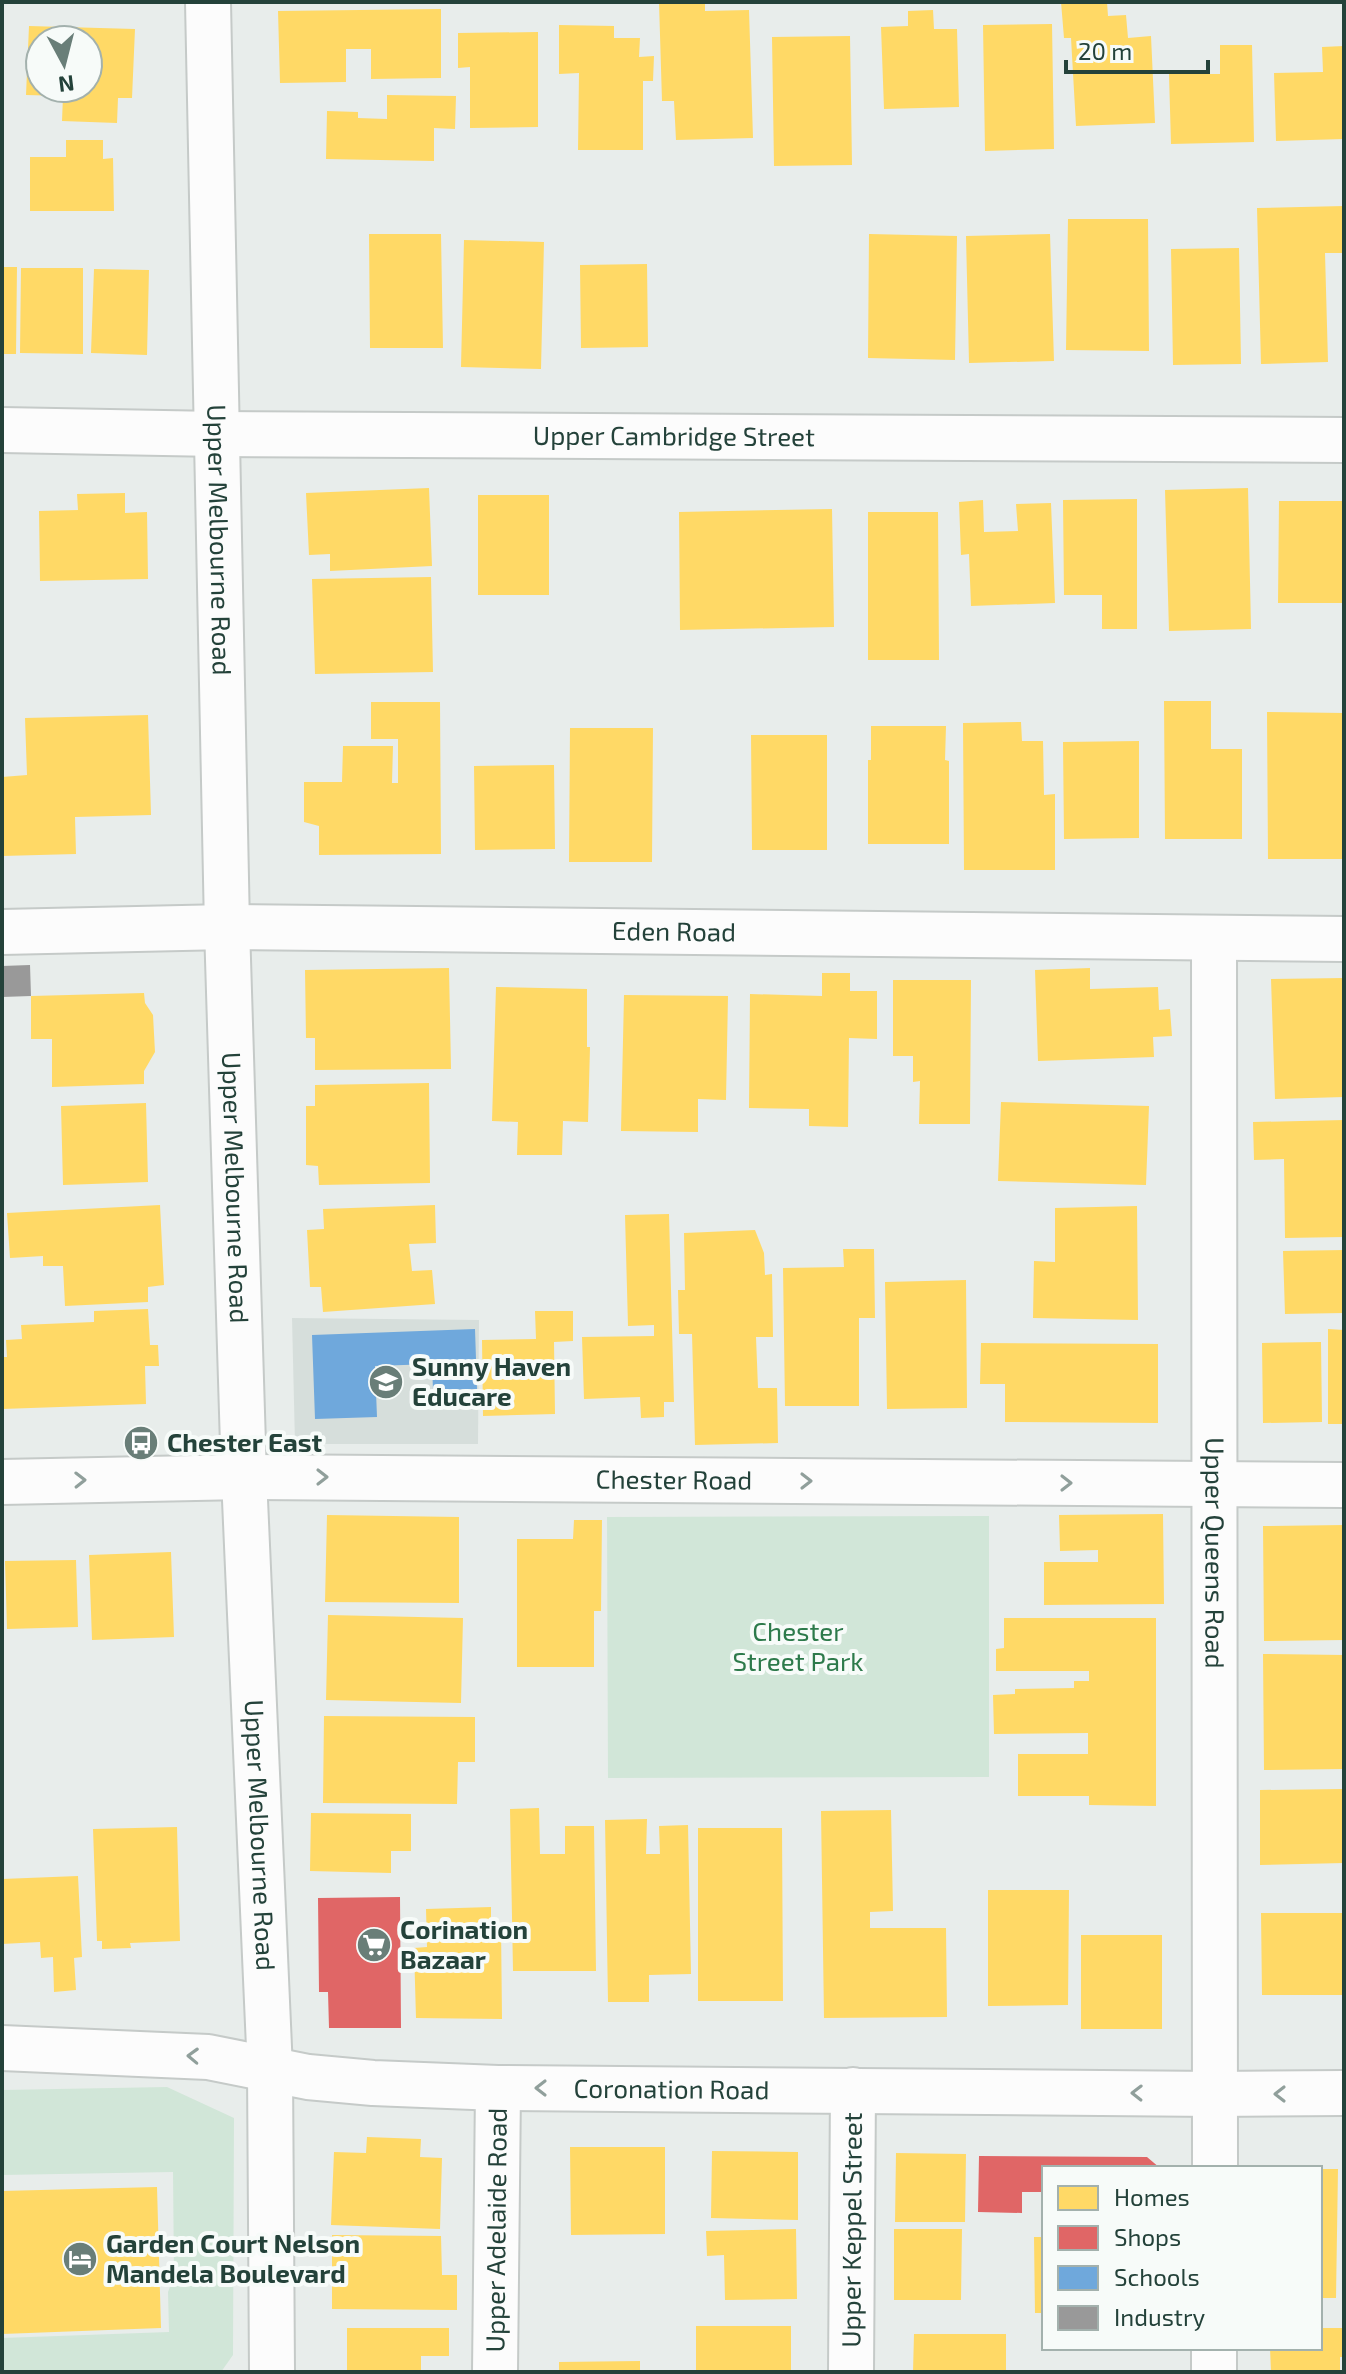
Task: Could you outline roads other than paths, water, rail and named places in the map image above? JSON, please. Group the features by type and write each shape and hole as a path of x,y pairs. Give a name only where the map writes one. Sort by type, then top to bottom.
{"street":[{"name":"Upper Melbourne Road","path":"208,2 227,927 244,1477 270,2070 272,2372"},
{"name":"Upper Cambridge Street","path":"2,430 1344,440"},
{"name":"Eden Road","path":"2,932 227,927 1344,939"},
{"name":"Upper Queens Road","path":"1214,939 1215,2166"},
{"name":"Chester Road","path":"2,1482 244,1477 1344,1485"},
{"name":"Coronation Road","path":"2,2048 208,2057 308,2077 498,2088 1344,2093"},
{"name":"Upper Adelaide Road","path":"495,2372 498,2088"},
{"name":"Upper Keppel Street","path":"851,2372 853,2090"},
{"path":"1214,2350 1214,2372"}],"place":[{"name":"Sunny Haven Educare","path":"386,1382"},
{"name":"Chester East","path":"141,1443"},
{"name":"Corination Bazaar","path":"374,1945"},
{"name":"Garden Court Nelson Mandela Boulevard","path":"80,2259"}],"park label":[{"name":"Chester Street Park","path":"798,1647"}]}
